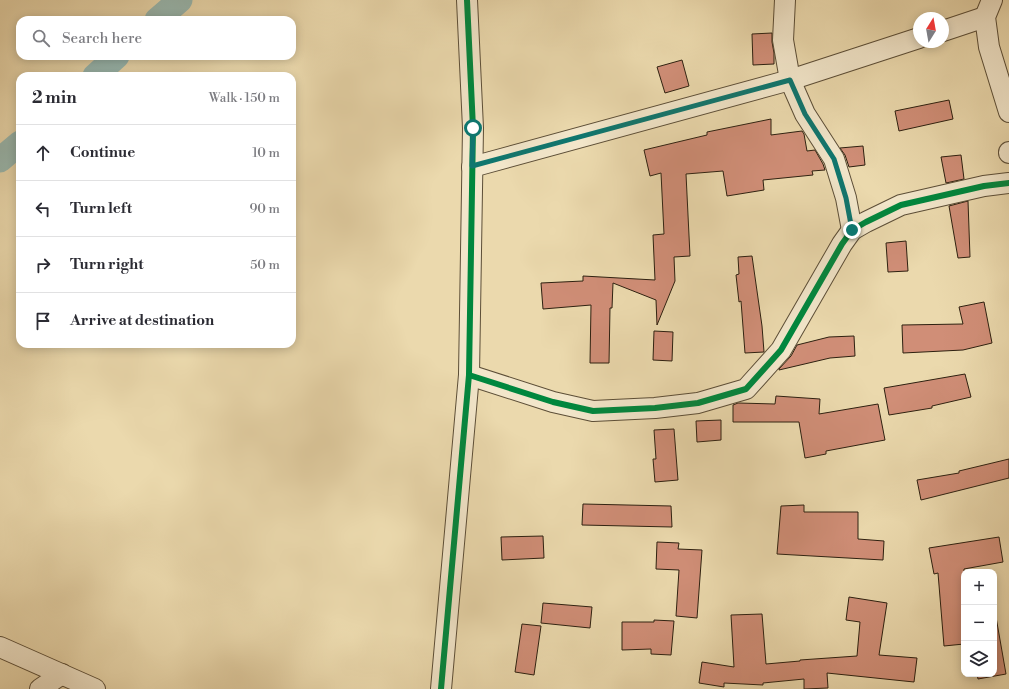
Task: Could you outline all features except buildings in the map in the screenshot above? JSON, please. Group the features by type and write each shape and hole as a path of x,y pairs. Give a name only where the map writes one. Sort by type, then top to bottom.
{"street":[{"path":"441,689 469,375 473,128 467,0"},
{"path":"785,0 783,40 790,80 805,114 834,159 846,198 852,230"},
{"path":"949,27 988,9 989,47 1009,112"},
{"path":"472,166 790,80 913,40"},
{"path":"469,375 553,402 593,411 655,408 698,403 746,389 781,350 842,244 852,230 901,205 984,186 1009,183"},
{"path":"0,646 95,689"},
{"path":"40,689 62,674"}],"waterway":[{"path":"162,16 180,0"},
{"path":"99,72 113,60"},
{"path":"0,160 16,146"}],"cycle path":[{"path":"441,689 469,375 473,128 467,0"},
{"path":"469,375 553,402 593,411 655,408 698,403 746,389 781,350 842,244 852,230 901,205 984,186 1009,183"}],"route":[{"path":"473,128 472,166 790,80 805,114 834,159 846,198 852,230"}]}
